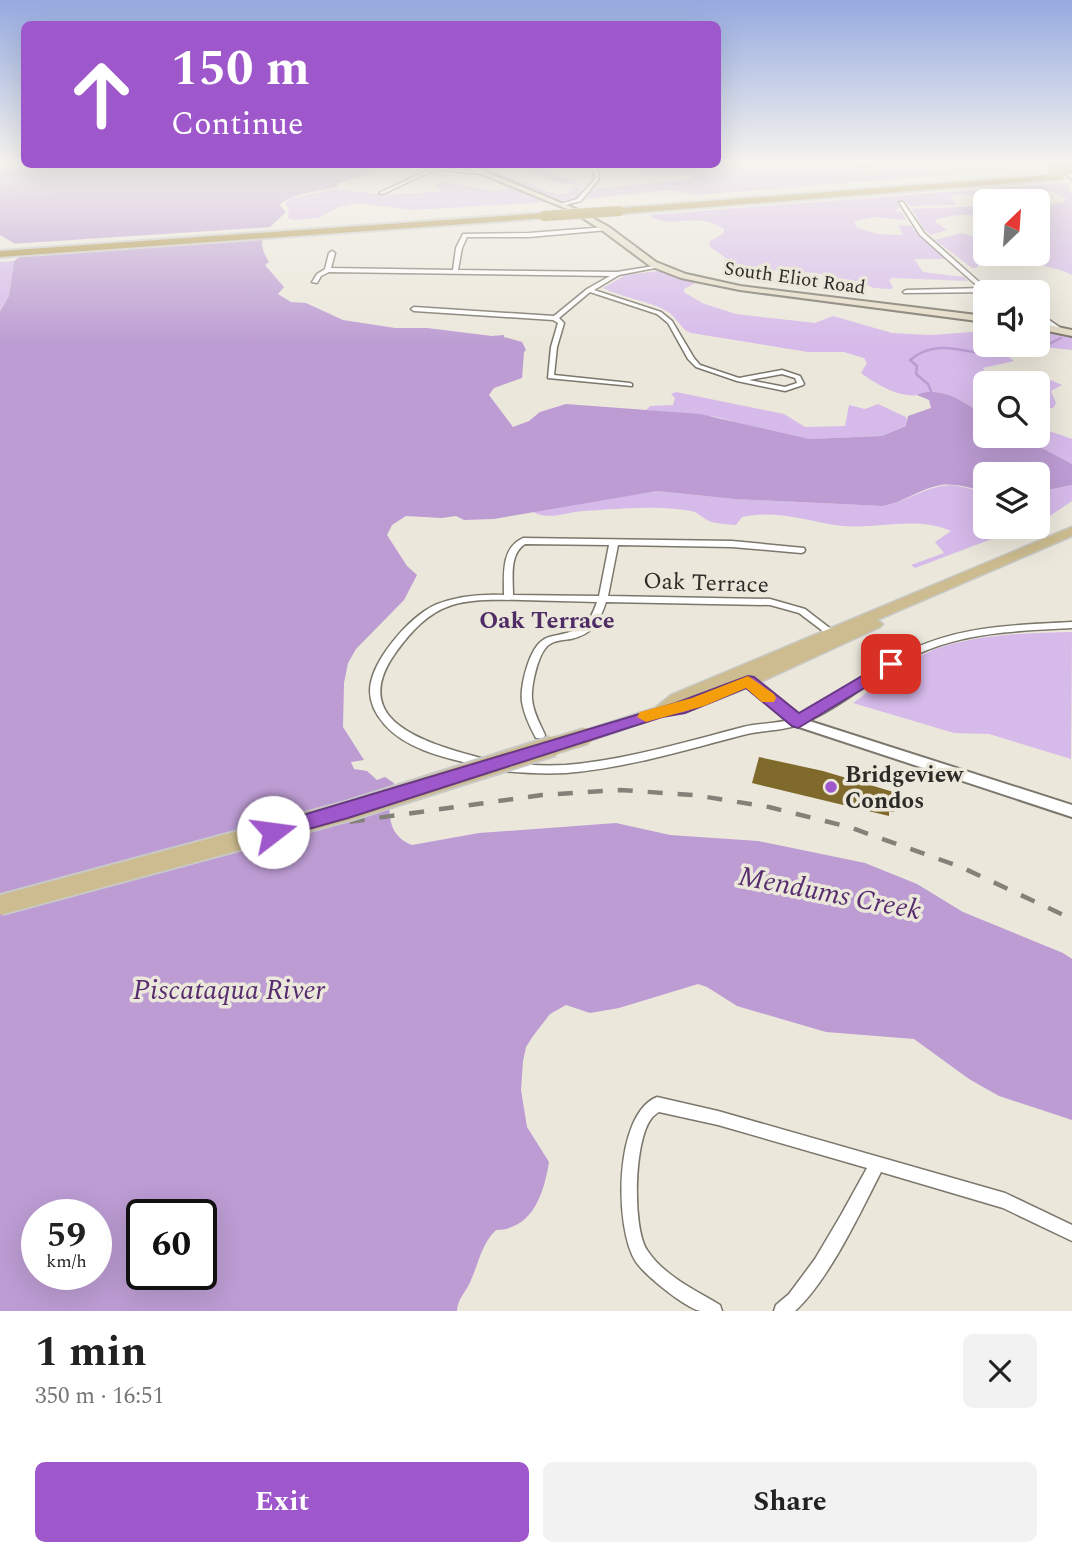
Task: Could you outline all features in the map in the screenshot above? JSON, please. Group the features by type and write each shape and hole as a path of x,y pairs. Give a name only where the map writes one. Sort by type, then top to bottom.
{"highway":[{"path":"0,252 420,222"}],"main road":[{"name":"South Eliot Road","path":"594,222 658,266 698,280 740,288 973,317"},
{"path":"1050,328 1072,333"},
{"path":"0,905 348,811 698,702 743,677 1072,531"},
{"path":"743,677 778,668 836,637 1072,541"}],"street":[{"path":"914,222 922,234 978,280"},
{"path":"455,272 459,248 465,235 529,235 606,229"},
{"path":"327,270 332,253"},
{"path":"315,282 319,275 327,270 617,274 658,266"},
{"path":"555,318 589,290 617,274"},
{"path":"589,290 659,313 670,322 691,359 698,366 739,380 785,389 796,387 802,382 794,375 782,372 739,380"},
{"path":"906,292 973,292"},
{"path":"414,309 555,318 561,323 550,374 552,378 630,384"},
{"path":"1050,321 1060,330"},
{"name":"Oak Terrace","path":"508,598 510,558 519,542 534,540 745,545 801,550"},
{"name":"Oak Terrace","path":"540,734 533,722 527,697 537,652 547,641 587,630 592,624 614,542"},
{"name":"Oak Terrace","path":"798,722 768,725 630,761 563,769 497,766 455,755 394,728 384,718 374,694 375,680 388,656 415,623 447,604 468,599 601,598 776,603 802,611 836,637"},
{"path":"798,722 891,664 937,642 996,631 1072,625"},
{"path":"743,677 798,722 1072,811"},
{"path":"714,1311 654,1269 634,1242 631,1209 633,1144 640,1121 649,1107 667,1104 1005,1201 1072,1233"},
{"path":"782,1311 798,1296 820,1265 877,1163"}],"shaded area":[{"path":"707,222 855,222 857,228 878,234 903,235 898,225 911,226 947,259 914,259 923,272 964,277 968,281 893,278 889,280 893,288 891,289 874,288 860,282 815,273 740,268 709,246 710,241 724,233 724,229"},
{"path":"920,222 935,222 947,230 931,235"},
{"path":"1050,222 1072,222 1072,275 1044,266 1050,266"},
{"path":"962,233 973,236 973,266 978,266 976,268 972,268 935,240"},
{"path":"14,261 9,296 0,310 0,262"},
{"path":"659,271 697,282 684,289 684,292 702,303 736,314 815,323 833,316 892,333 931,335 973,332 973,357 1009,357 1014,361 983,368 985,371 973,371 973,408 937,392 903,394 874,382 861,373 867,363 864,358 844,352 808,352 691,333 667,311 603,288 626,275"},
{"path":"1050,332 1072,337 1072,350 1050,348"},
{"path":"1050,380 1062,385 1051,391 1056,403 1050,408"},
{"path":"676,392 784,414 805,427 845,426 849,405 865,409 878,404 906,417 908,425 882,436 809,439 781,435 717,417 646,410 650,406 673,405 675,398 671,394"},
{"path":"1050,431 1072,439 1072,464 1042,448 1050,448"},
{"path":"1072,485 1072,501 1050,516 1050,490"},
{"path":"944,486 973,489 973,539 992,539 915,568 911,565 944,553 935,542 951,531 924,524 843,526 767,514 742,517 736,525 712,522 691,511 664,508 583,511 549,516 536,514 531,510 657,491 734,499 883,506"},
{"path":"1072,632 1071,759 989,734 954,733 853,703 902,667 933,650 984,638"}],"water":[{"name":"Piscataqua River","path":"0,222 275,222 263,239 264,253 269,262 265,265 284,287 278,294 291,302 306,303 343,320 395,328 504,335 522,342 526,350 522,378 494,388 489,395 513,427 529,421 540,412 566,404 700,414 809,439 882,436 906,426 908,416 931,408 929,400 917,395 935,392 953,397 973,408 973,448 1042,448 1072,464 1072,485 1050,490 1050,462 973,462 973,489 941,485 883,506 734,499 657,491 494,519 406,516 392,525 387,535 407,566 417,575 404,600 356,649 348,663 344,683 343,727 364,760 351,762 354,769 367,771 377,780 385,777 394,783 390,819 397,834 412,845 479,833 616,823 670,835 758,841 865,863 917,884 963,912 1063,953 1072,959 1072,1120 999,1096 969,1079 914,1039 826,1032 737,1006 698,984 619,1008 590,1013 566,1005 550,1014 533,1036 526,1047 523,1061 521,1090 527,1127 549,1162 544,1186 528,1216 509,1228 496,1230 491,1236 457,1311 0,1311 0,311 9,296 14,261 24,254 17,245 0,235"}],"pier":[{"path":"273,227 267,238 14,257 19,253 10,244"}],"building":[{"name":"Bridgeview Condos","path":"759,757 823,771 897,793 894,812 889,811 889,816 752,783"}],"waterway":[{"path":"1050,344 1061,338"},
{"path":"931,391 928,384 916,374 917,366 910,360 936,348 973,352"}],"railway":[{"path":"0,905 269,833 542,795 620,790 694,795 769,807 849,827 961,867 1072,919"}],"slow traffic":[{"path":"646,717 679,709 748,681 768,698"}],"place":[{"name":"Bridgeview Condos","path":"831,787"}],"district":[{"name":"Oak Terrace","path":"547,620"}],"route":[{"path":"273,832 661,712 679,709 748,681 798,722 891,664"}],"water label":[{"name":"Mendums Creek","path":"830,892"}]}
